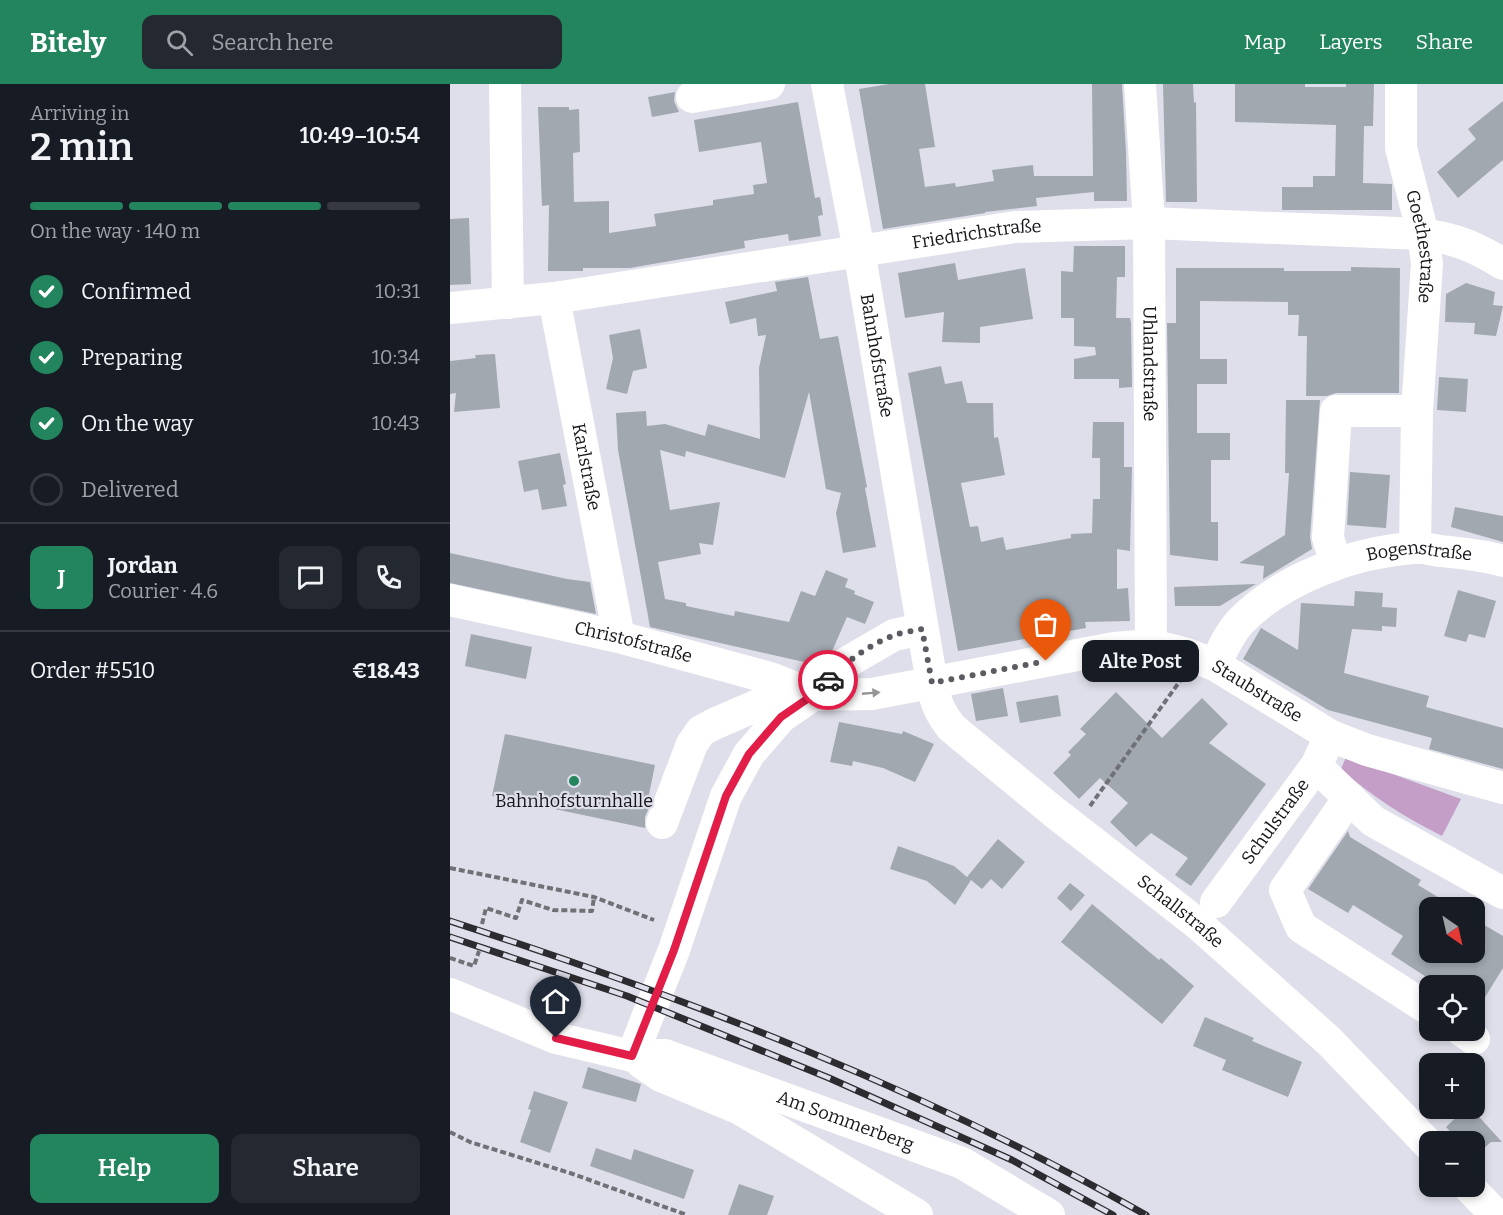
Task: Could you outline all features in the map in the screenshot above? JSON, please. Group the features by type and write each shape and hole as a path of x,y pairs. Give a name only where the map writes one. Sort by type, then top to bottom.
{"street":[{"path":"505,84 508,303"},
{"path":"692,96 769,84"},
{"name":"Bahnhofstraße","path":"827,84 859,250 932,683"},
{"name":"Uhlandstraße","path":"1140,84 1149,223 1151,645"},
{"name":"Goethestraße","path":"1401,84 1401,148 1423,234 1427,264 1417,411 1415,548"},
{"name":"Friedrichstraße","path":"450,308 554,298 1015,227 1149,223 1423,234 1455,239 1488,254 1503,264"},
{"name":"Karlstraße","path":"554,298 619,637"},
{"path":"1336,564 1328,538 1336,411 1417,411"},
{"name":"Bogenstraße","path":"1205,661 1256,607 1278,591 1336,564 1368,555 1415,548 1488,556 1503,561"},
{"name":"Christofstraße","path":"450,600 619,637 770,678 813,695"},
{"path":"632,1056 680,931 726,796 749,754 781,717 813,695 844,664 894,635 922,629"},
{"name":"Staubstraße","path":"932,683 1114,648 1151,645 1205,661 1331,736 1367,750 1503,788"},
{"path":"662,823 692,744 701,732 714,724 758,705 813,695 872,694 932,683"},
{"name":"Schallstraße","path":"932,683 935,701 942,716 952,728 1198,924 1329,1041 1419,1135"},
{"name":"Schulstraße","path":"1216,902 1316,766 1331,736"},
{"path":"1316,766 1373,821 1503,893"},
{"path":"1285,890 1349,798"},
{"path":"1246,861 1285,890 1301,927 1419,1003"},
{"name":"Am Sommerberg","path":"450,994 556,1038 632,1056 665,1055 962,1163 1049,1215"},
{"name":"Am Sommerberg","path":"632,1056 662,1076 740,1109 917,1215"},
{"path":"1479,1197 1496,1215"}],"path":[{"path":"1074,827 1172,692 1205,661"},
{"path":"450,868 594,897 680,931"},
{"path":"482,924 486,908 516,918 522,900 553,910 592,911 594,897"},
{"path":"450,958 474,966 479,951"},
{"path":"450,1132 470,1142 570,1173 687,1215"}],"shaded area":[{"path":"1346,757 1461,799 1442,836 1389,806 1365,789 1341,769"}],"building":[{"path":"889,84 925,84 935,147 919,149 925,187 955,183 956,187 994,181 992,170 1033,165 1034,176 1093,176 1092,84 1122,84 1127,201 1094,201 1094,192 1036,198 1037,206 883,229 859,89"},
{"path":"1163,84 1193,84 1194,103 1196,102 1197,202 1166,202"},
{"path":"1235,84 1305,84 1305,87 1346,87 1346,84 1374,84 1373,126 1364,126 1363,183 1392,184 1392,210 1282,210 1282,187 1313,187 1313,176 1335,176 1336,125 1235,122"},
{"path":"675,92 674,101 679,112 652,117 648,97"},
{"path":"1503,101 1503,160 1458,198 1437,172 1476,139 1468,129"},
{"path":"798,102 815,198 820,197 823,215 818,216 821,236 789,241 788,234 744,241 745,248 630,268 548,271 549,205 542,206 538,107 579,109 580,152 573,153 574,202 609,201 609,233 656,226 654,214 713,205 713,200 754,194 753,185 767,183 761,142 699,152 694,120"},
{"path":"469,218 471,284 450,285 450,219"},
{"path":"1074,246 1125,246 1125,277 1117,277 1116,318 1130,318 1132,387 1119,388 1119,379 1074,379 1074,359 1096,355 1095,347 1074,346 1074,318 1061,318 1061,271 1073,272"},
{"path":"955,263 958,280 1025,268 1033,319 980,327 980,343 942,342 944,312 905,318 898,273"},
{"path":"1351,267 1400,268 1399,393 1336,393 1327,396 1306,396 1307,336 1298,336 1299,315 1288,315 1288,302 1200,301 1200,359 1227,359 1227,384 1197,384 1197,433 1230,433 1230,460 1211,460 1211,522 1218,522 1218,561 1170,555 1167,323 1176,323 1176,268 1284,268 1284,271 1351,271"},
{"path":"808,277 820,339 838,336 876,547 843,553 836,513 841,493 826,489 809,392 785,478 686,451 685,457 660,450 670,510 720,502 713,545 699,543 701,554 658,562 665,599 734,616 735,611 789,622 801,591 815,596 826,570 848,579 845,587 855,591 854,594 874,602 865,624 847,617 833,649 813,664 650,627 618,450 616,413 646,411 647,426 665,424 705,436 708,424 760,439 759,368 766,335 758,336 756,318 730,324 725,302 777,291 775,282"},
{"path":"1466,283 1495,292 1493,305 1503,306 1496,336 1474,334 1475,323 1445,322 1446,294"},
{"path":"640,329 647,368 633,371 627,394 606,389 613,358 609,335"},
{"path":"495,354 500,408 454,412 456,393 450,394 450,361 476,358 475,355"},
{"path":"941,366 945,384 962,381 967,403 993,403 994,438 998,437 1005,475 961,483 970,527 978,526 981,542 1003,537 1006,550 1071,538 1071,534 1092,533 1093,499 1100,499 1100,458 1092,458 1093,422 1124,422 1124,467 1132,467 1130,551 1117,549 1117,589 1128,588 1130,621 1085,622 1086,628 958,651 908,373"},
{"path":"1439,377 1468,379 1466,412 1437,410"},
{"path":"1286,400 1320,400 1310,537 1312,549 1263,579 1264,566 1239,563 1285,535 1289,473 1285,473"},
{"path":"560,453 566,484 563,485 567,506 542,510 538,489 524,492 518,461"},
{"path":"1350,472 1390,475 1386,528 1347,525"},
{"path":"1455,507 1503,516 1503,542 1451,527"},
{"path":"450,553 590,582 596,614 450,583"},
{"path":"1256,584 1220,606 1175,606 1174,587"},
{"path":"1458,590 1496,601 1485,638 1469,634 1466,642 1444,636"},
{"path":"1355,591 1383,593 1382,607 1397,608 1396,627 1382,626 1382,631 1352,629 1344,673 1429,696 1426,707 1503,728 1503,769 1429,749 1432,738 1328,710 1243,659 1261,628 1298,650 1301,603 1354,606"},
{"path":"471,634 532,647 526,679 465,666"},
{"path":"1003,688 1008,716 976,721 971,694"},
{"path":"1116,692 1162,738 1202,698 1228,724 1209,743 1266,784 1191,886 1175,875 1188,858 1151,833 1136,847 1110,822 1128,803 1100,778 1079,799 1053,773 1071,755 1068,752 1086,734 1080,729"},
{"path":"1058,695 1061,716 1020,723 1016,702"},
{"path":"839,722 902,734 903,731 934,744 915,782 883,768 853,761 852,766 830,762"},
{"name":"Bahnhofsturnhalle","path":"505,734 655,765 645,828 492,796"},
{"path":"1348,831 1350,837 1421,880 1418,885 1438,897 1419,897 1419,963 1485,963 1485,925 1503,936 1503,968 1485,997 1485,975 1423,975 1391,954 1403,936 1353,905 1348,913 1308,889"},
{"path":"998,839 1025,862 1002,889 991,879 982,889 971,880 955,905 927,881 890,869 898,846 954,866 967,877"},
{"path":"1070,883 1085,895 1071,911 1057,898"},
{"path":"1092,904 1194,986 1162,1024 1061,942"},
{"path":"1205,1017 1254,1038 1252,1041 1302,1062 1288,1097 1222,1070 1226,1060 1193,1046"},
{"path":"588,1067 641,1084 636,1102 582,1088"},
{"path":"534,1091 568,1102 550,1153 520,1142 531,1110 528,1109"},
{"path":"1454,1119 1481,1119 1502,1142 1491,1142 1485,1147 1485,1131 1450,1131 1446,1127"},
{"path":"596,1148 631,1160 634,1149 694,1170 684,1199 590,1166"},
{"path":"739,1184 774,1196 767,1215 728,1215"}],"railway":[{"path":"450,921 629,982 806,1050 978,1127 1146,1215"},
{"path":"450,937 627,996 829,1078 1012,1160 1113,1215"}],"way so far":[{"path":"828,680 844,664 894,635 922,629 932,683 1046,661"}],"place":[{"name":"Alte Post","path":"1046,661"},
{"name":"Bahnhofsturnhalle","path":"574,781"}],"route":[{"path":"556,1038 632,1056 674,950 726,796 749,754 781,717 813,695 828,680"}]}
